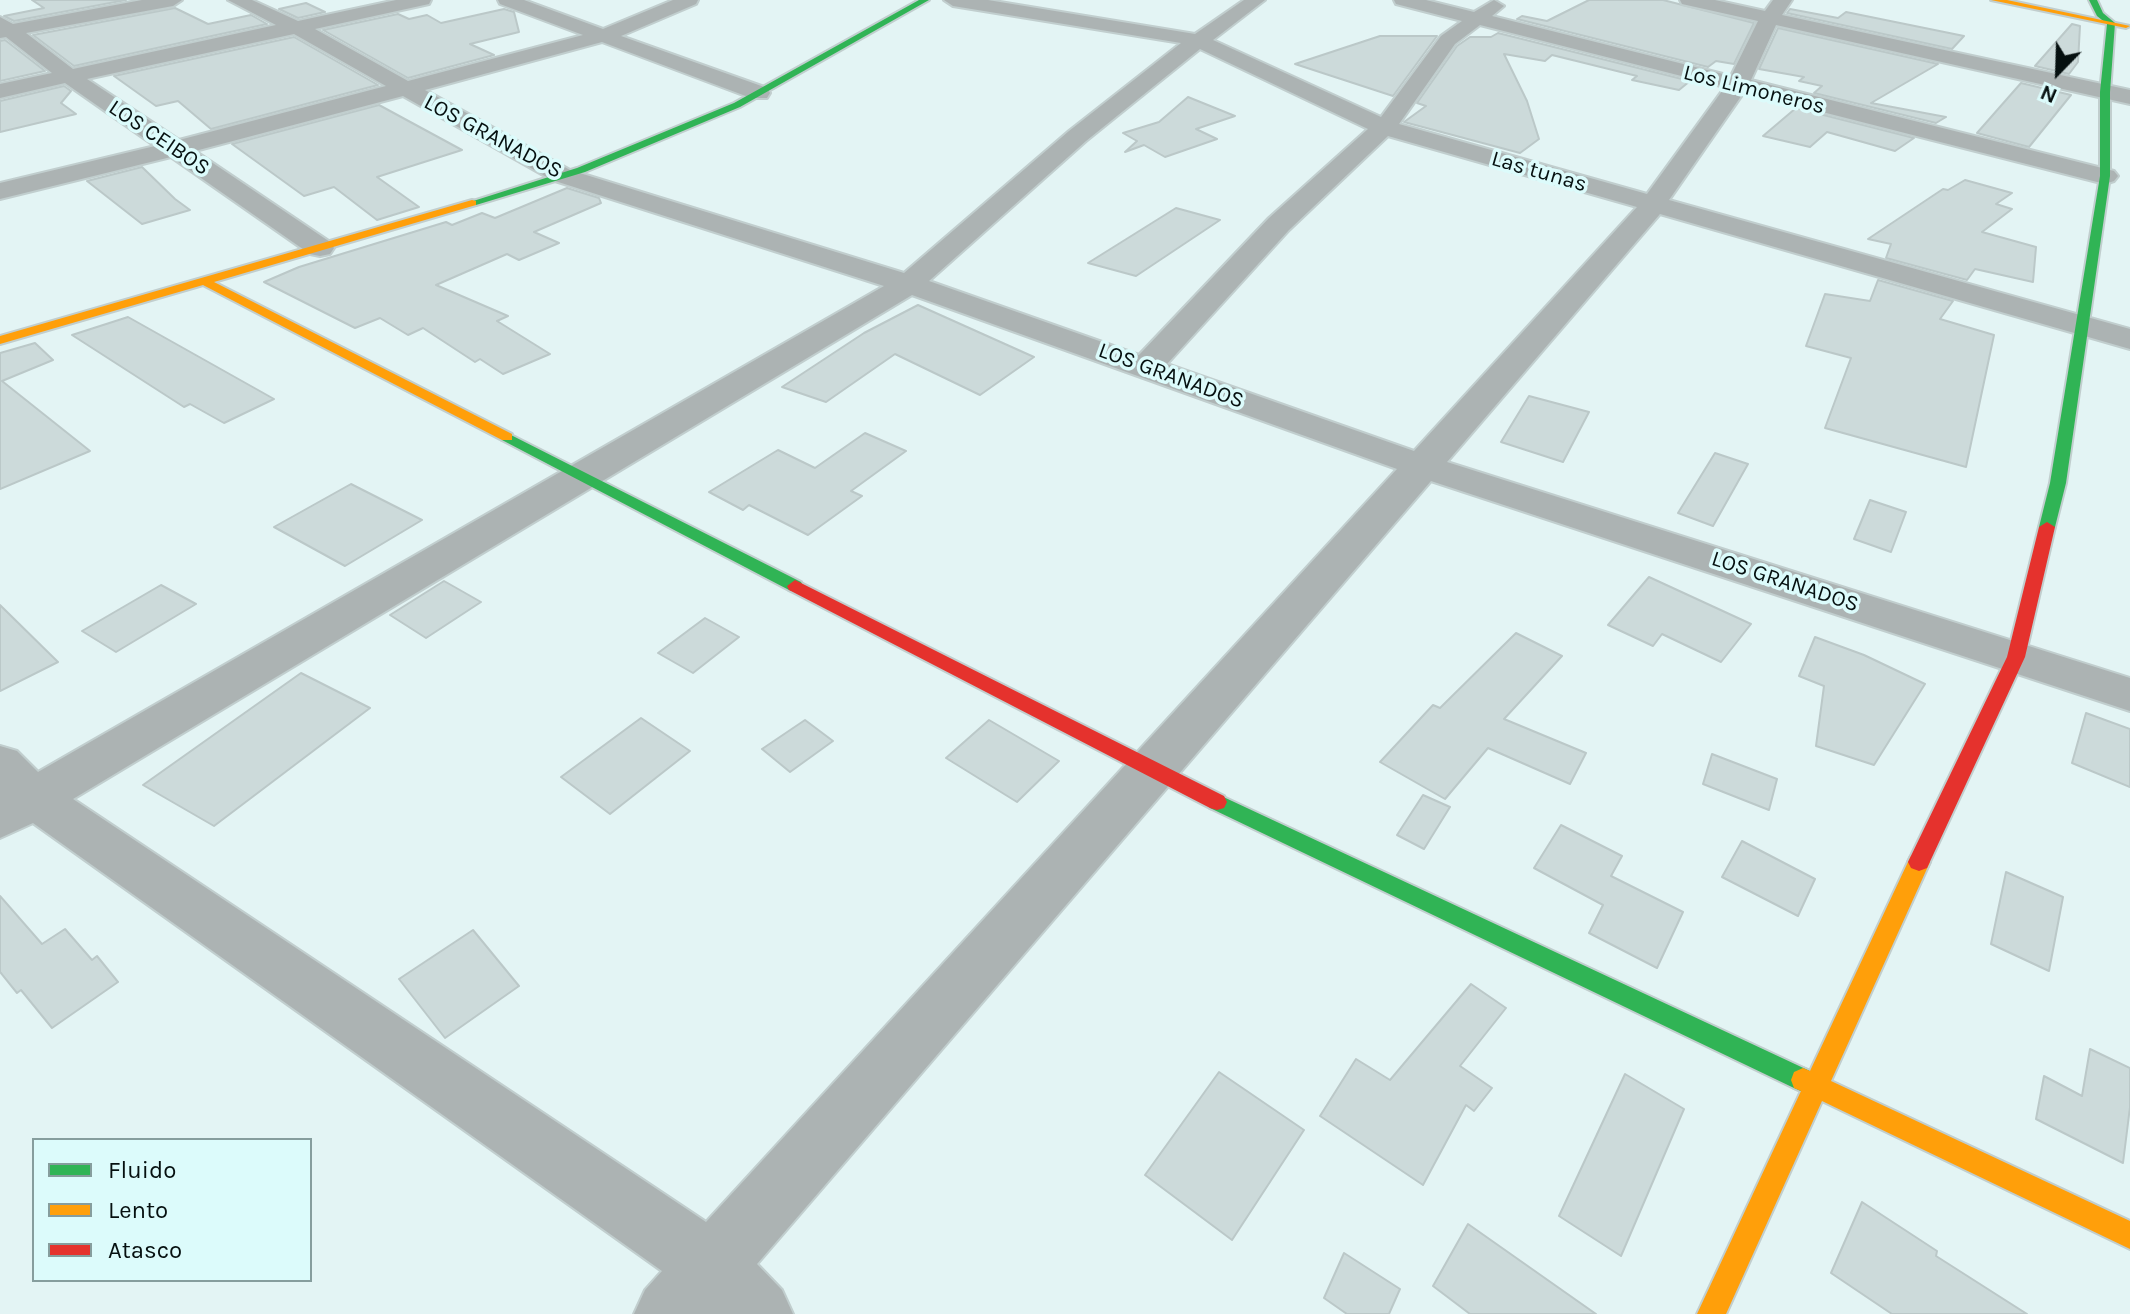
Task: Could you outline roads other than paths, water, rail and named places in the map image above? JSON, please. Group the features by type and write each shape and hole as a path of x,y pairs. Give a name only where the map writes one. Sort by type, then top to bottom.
{"street":[{"path":"3,28 173,0"},
{"name":"LOS GRANADOS","path":"237,0 298,28 561,175 909,284 1422,466 2130,695"},
{"path":"0,91 422,0"},
{"path":"507,0 759,93"},
{"path":"0,191 175,149 603,36 689,0"},
{"path":"0,340 206,282 561,175 723,111 925,0"},
{"name":"Las tunas","path":"953,0 1197,40 1383,127 2082,328 2130,339"},
{"path":"758,1314 712,1266 11,793 583,475 909,284 1038,169 1197,40 1256,0"},
{"name":"Los Limoneros","path":"1403,0 2105,176"},
{"path":"1147,366 1279,224 1383,127 1448,40 1502,0"},
{"path":"1689,0 1776,9 2130,97"},
{"path":"1995,0 2101,12 2130,27"},
{"path":"2030,0 2130,20"},
{"path":"669,1314 1653,204 1737,86 1776,9"},
{"path":"1711,1314 1815,1083 2016,657 2058,483 2105,176 2101,12"},
{"name":"LOS CEIBOS","path":"3,28 320,248"},
{"path":"206,282 1152,771 2130,1235"}]}
